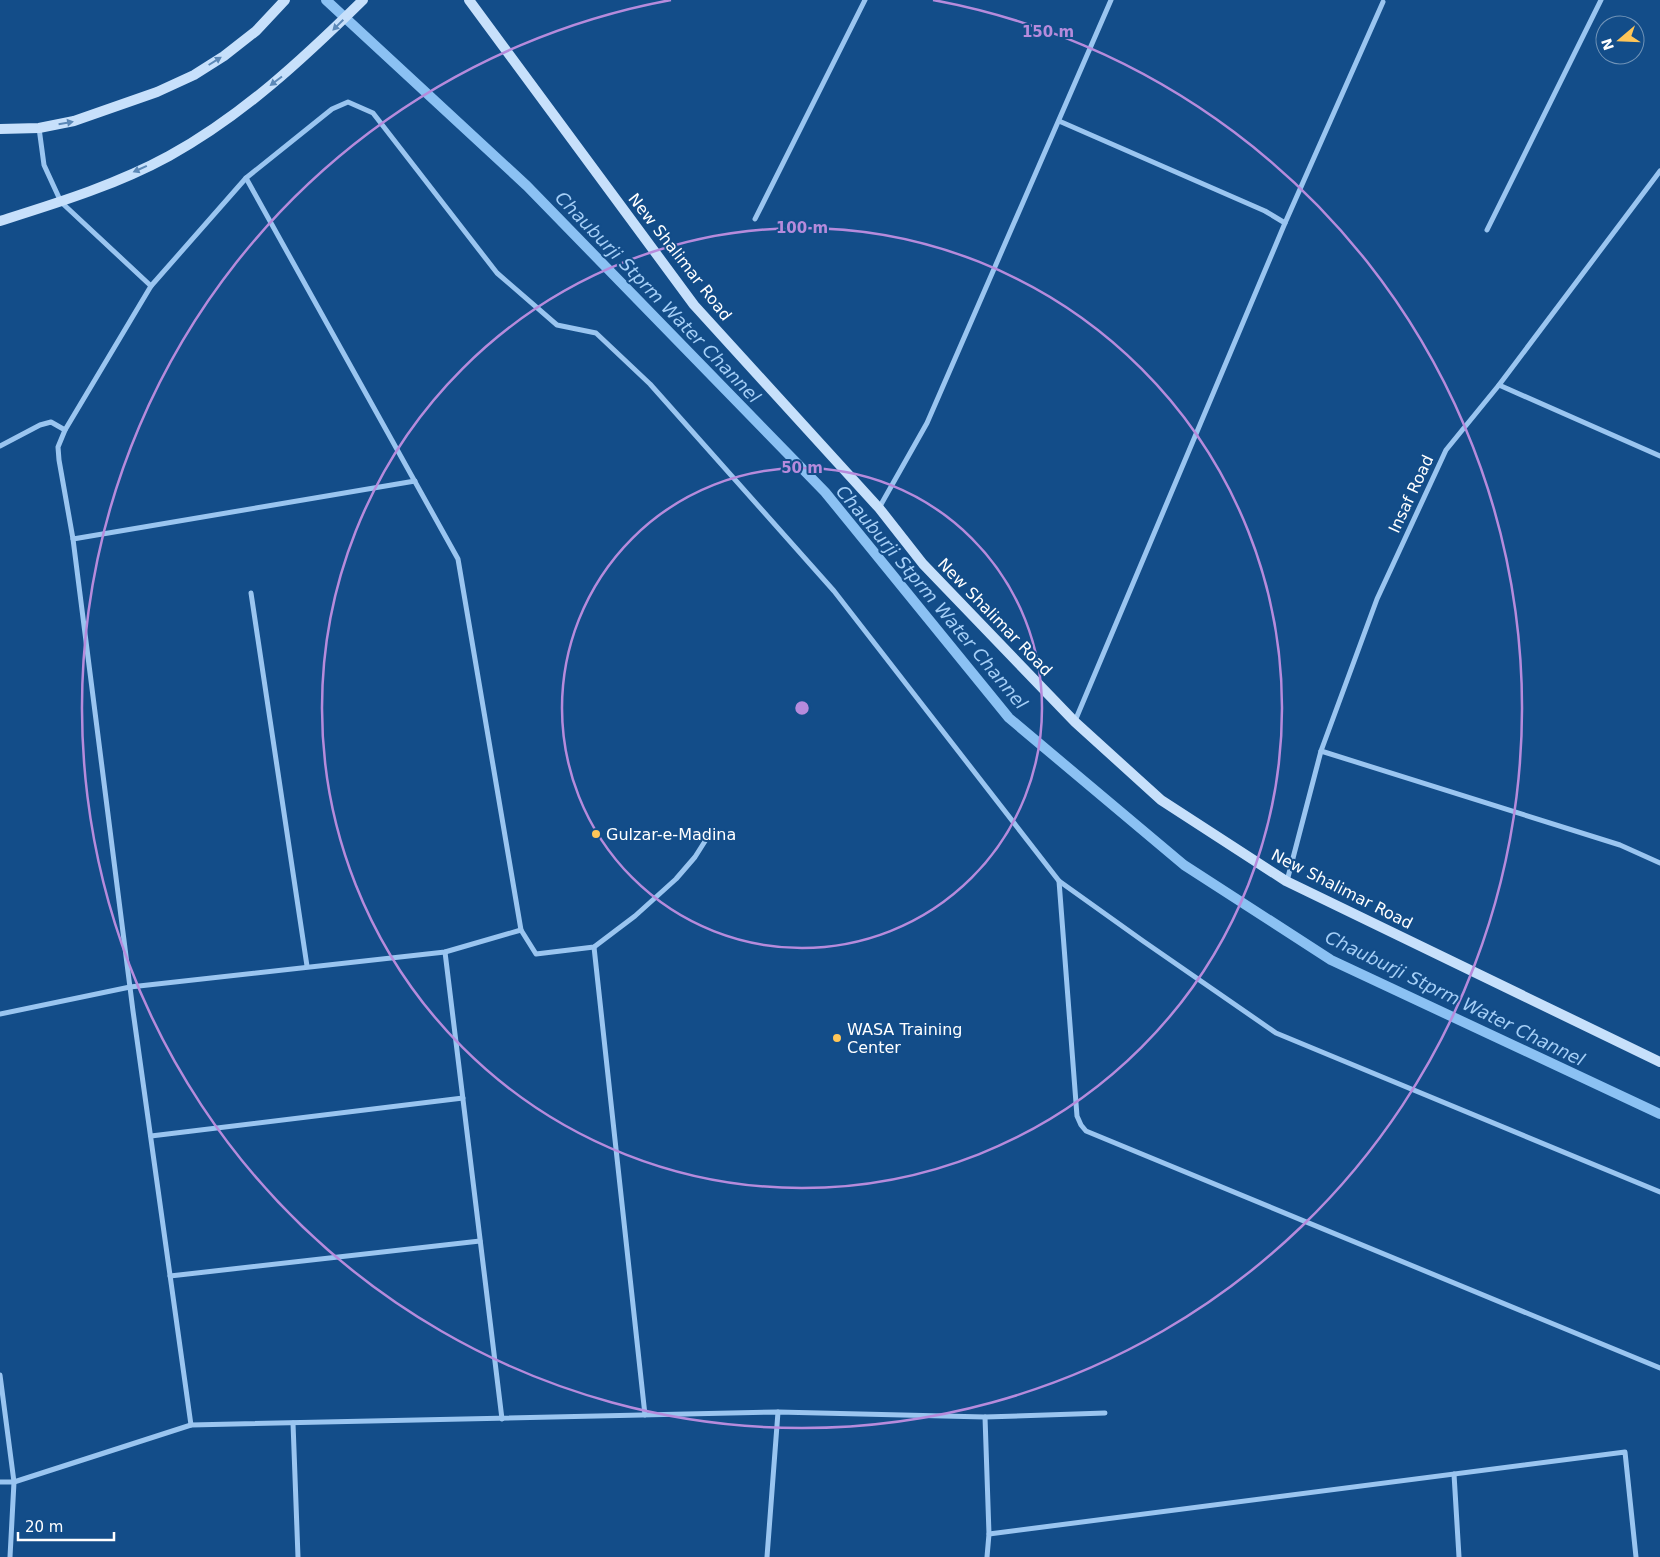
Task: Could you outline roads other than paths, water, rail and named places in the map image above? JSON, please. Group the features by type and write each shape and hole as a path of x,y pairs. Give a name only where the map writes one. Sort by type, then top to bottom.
{"street":[{"path":"0,129 39,128 74,121 156,92 194,75 224,56 256,31 285,0"},
{"path":"0,221 60,202 154,163 202,137 283,76 313,50 363,0"},
{"name":"New Shalimar Road","path":"469,0 694,305 879,508 924,564 1074,722 1161,800 1286,881 1660,1062"},
{"path":"755,219 865,0"},
{"path":"879,508 927,423 1110,0"},
{"path":"1487,230 1601,0"},
{"path":"1074,722 1285,223 1383,2"},
{"path":"191,1425 130,987 74,539 58,447 65,430 151,286 246,178 332,109 348,102 373,113 497,273 557,325 596,334 650,384 834,591 1059,881 1276,1033 1660,1192"},
{"path":"1059,120 1265,211 1285,223"},
{"path":"39,128 44,165 60,202 151,286"},
{"name":"Insaf Road","path":"1286,881 1321,751 1377,599 1446,450 1499,385 1660,171"},
{"path":"246,178 458,559 520,930 536,954 594,947 635,916 676,879 695,857 706,838"},
{"path":"1499,385 1660,456"},
{"path":"0,446 40,425 51,422 65,430"},
{"path":"74,539 415,480"},
{"path":"252,593 307,966"},
{"path":"1321,751 1620,845 1660,863"},
{"path":"1059,881 1078,1116 1086,1132 1660,1368"},
{"path":"0,1014 130,987 445,952 520,930"},
{"path":"594,947 645,1415"},
{"path":"445,952 502,1418"},
{"path":"151,1136 463,1098"},
{"path":"170,1276 480,1241"},
{"path":"0,1375 14,1482 10,1557"},
{"path":"767,1557 778,1412"},
{"path":"0,1482 14,1482 191,1425 778,1412 985,1417 1105,1413"},
{"path":"985,1417 989,1534 987,1557"},
{"path":"293,1423 298,1557"},
{"path":"989,1534 1625,1452 1636,1557"},
{"path":"1454,1474 1459,1557"}],"waterway":[{"name":"Chauburji Stprm Water Channel","path":"326,0 527,186 825,492 1009,718 1184,865 1331,960 1660,1114"}],"place":[{"name":"Gulzar-e-Madina","path":"596,834"},
{"name":"WASA Training Center","path":"837,1038"}]}
